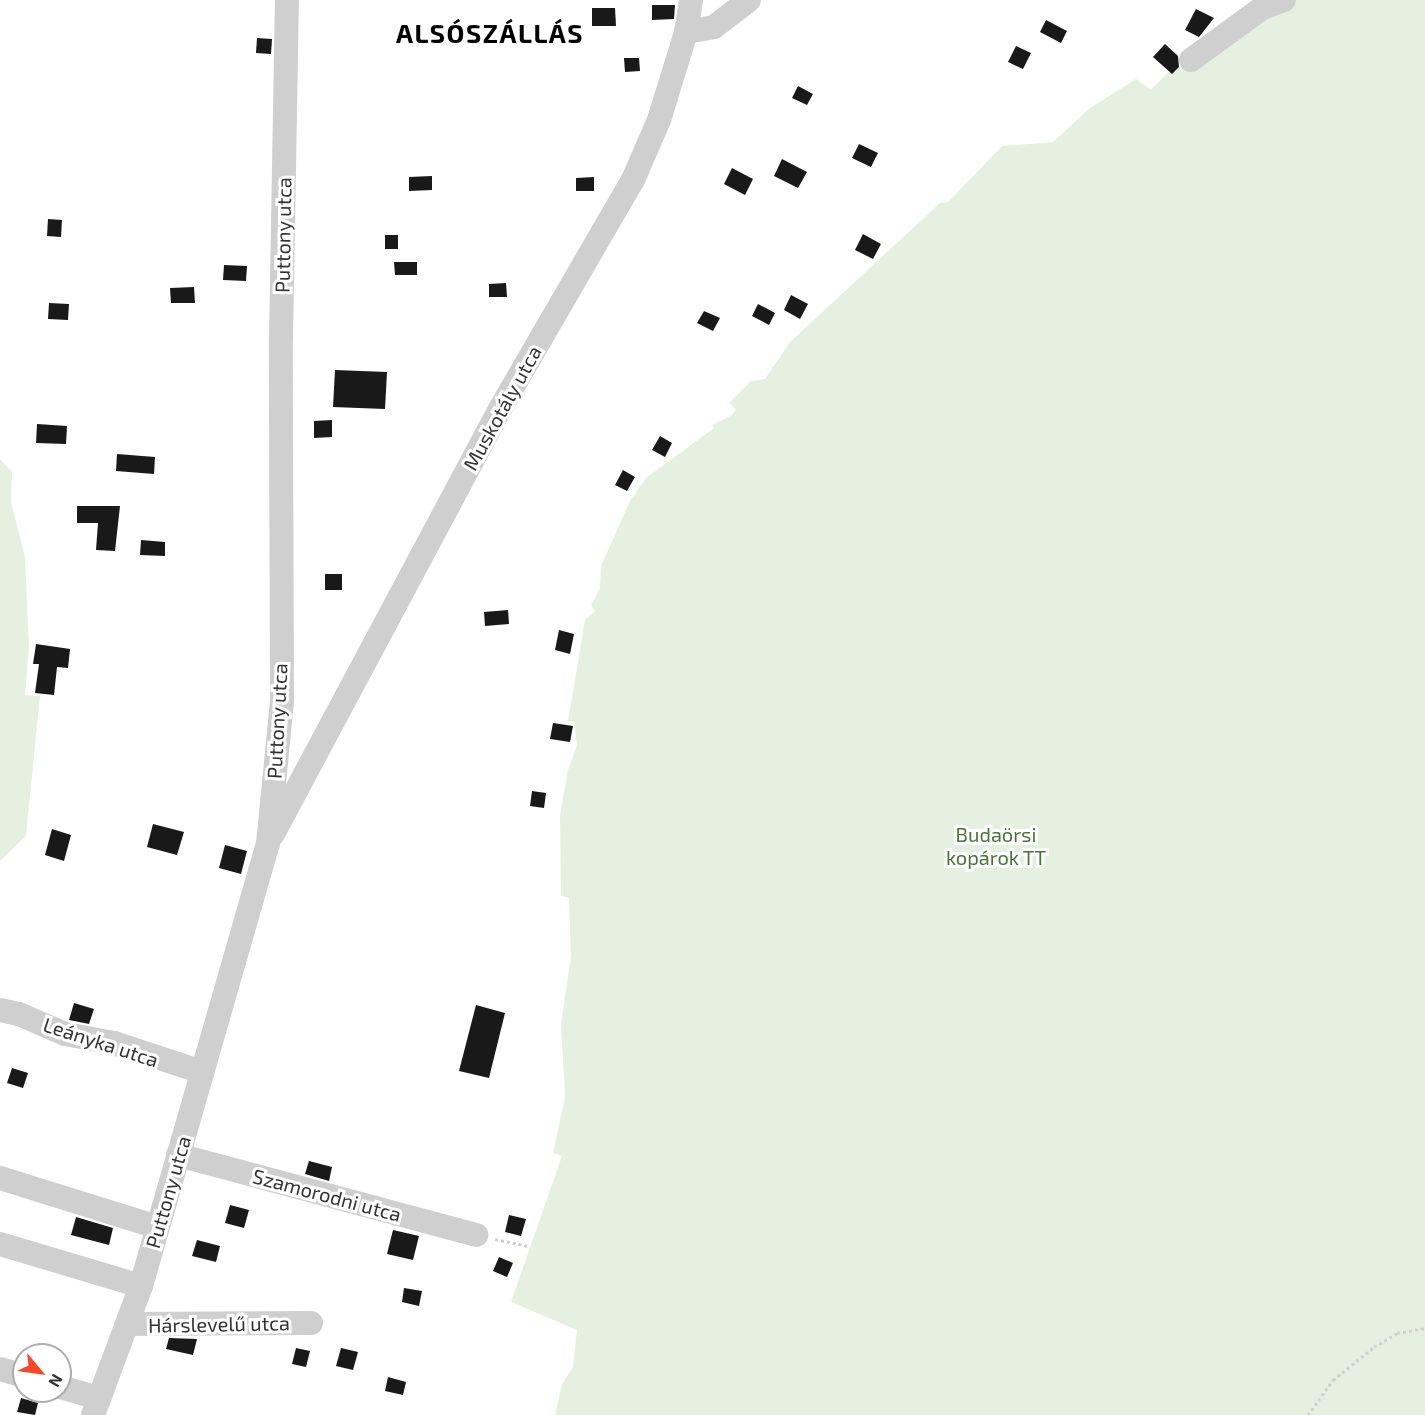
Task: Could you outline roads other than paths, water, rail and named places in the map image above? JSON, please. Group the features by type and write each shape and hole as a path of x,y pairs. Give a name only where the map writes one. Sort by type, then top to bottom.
{"street":[{"name":"Puttony utca","path":"96,1407 141,1286 268,844 282,700 281,339 287,0"},
{"name":"Muskotály utca","path":"268,844 500,409 633,180 659,120 686,32 691,0"},
{"path":"686,32 714,27 749,0"},
{"path":"1191,60 1262,8 1284,0"},
{"name":"Leányka utca","path":"0,1010 19,1014 64,1034 114,1042 202,1072"},
{"name":"Szamorodni utca","path":"178,1155 476,1235"},
{"path":"0,1178 158,1227"},
{"path":"0,1244 141,1286"},
{"name":"Hárslevelű utca","path":"127,1324 311,1323"},
{"path":"72,1394 96,1407"}],"district":[{"name":"ALSÓSZÁLLÁS","path":"490,33"}],"park label":[{"name":"Budaörsi kopárok TT","path":"996,846"}]}
